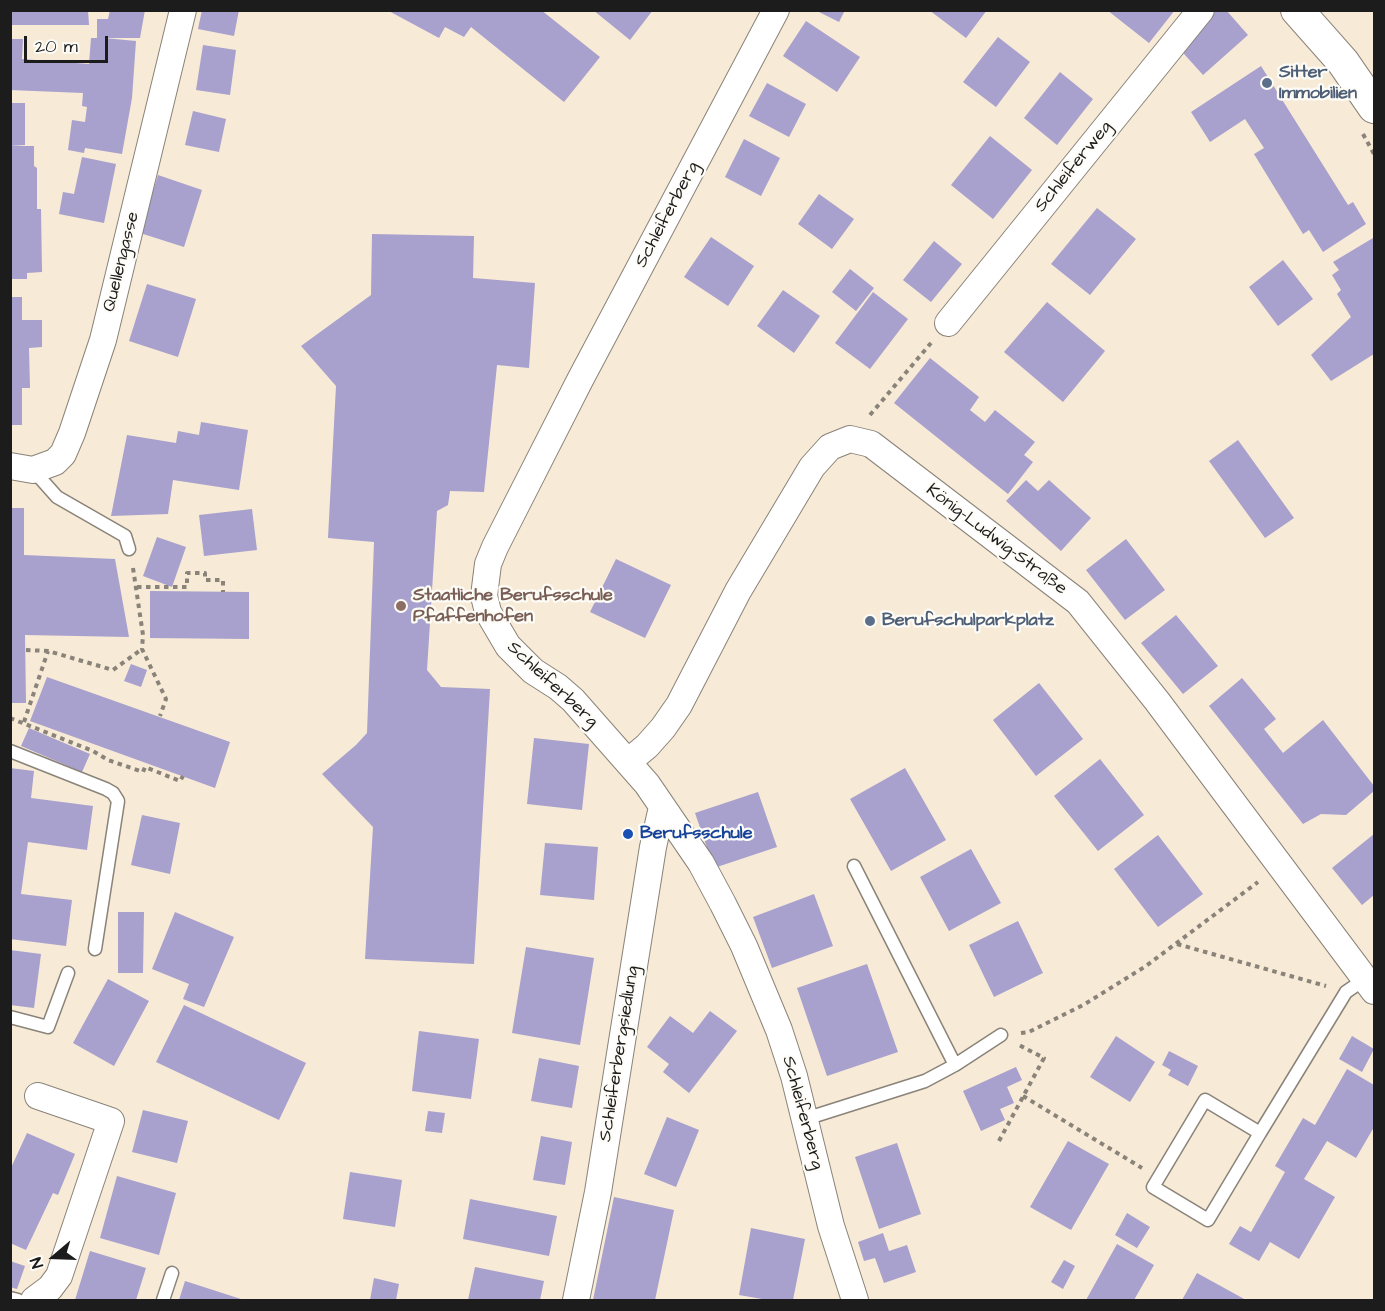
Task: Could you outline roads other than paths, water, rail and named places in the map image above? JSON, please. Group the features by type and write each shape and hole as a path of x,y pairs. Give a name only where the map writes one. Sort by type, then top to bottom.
{"street":[{"name":"Quellengasse","path":"22,468 55,462 63,454 72,433 99,350 183,10"},
{"name":"Schleiferberg","path":"776,10 580,380 488,564 484,596 488,612 508,646 533,671 573,700 647,783 700,863 744,946 779,1030 794,1076 831,1226 855,1300"},
{"name":"Schleiferweg","path":"948,323 1200,10"},
{"path":"1297,10 1343,62 1374,104"},
{"name":"König-Ludwig-Straße","path":"629,761 663,728 679,705 738,591 812,467 830,447 850,439 871,444 1078,602 1157,701 1362,987"},
{"name":"Schleiferbergsiedlung","path":"576,1300 598,1192 653,847 662,807"},
{"path":"34,1300 50,1288 59,1276 111,1121 38,1096"}],"lane":[{"path":"22,468 57,496 125,536 129,549"},
{"path":"10,751 106,789 113,793 118,801 95,949"},
{"path":"854,866 955,1065"},
{"path":"10,1017 48,1027 68,973"},
{"path":"1260,1133 1205,1100 1152,1187 1208,1220 1260,1133 1362,987"},
{"path":"805,1119 925,1081 955,1065 1001,1035"},
{"path":"163,1300 172,1273"},
{"path":"10,1298 18,1300"}],"place":[{"name":"Sitter Immobilien","path":"1267,83"},
{"name":"Staatliche Berufsschule Pfaffenhofen","path":"401,606"},
{"name":"Berufschulparkplatz","path":"870,621"},
{"name":"Berufsschule","path":"628,834"}]}
